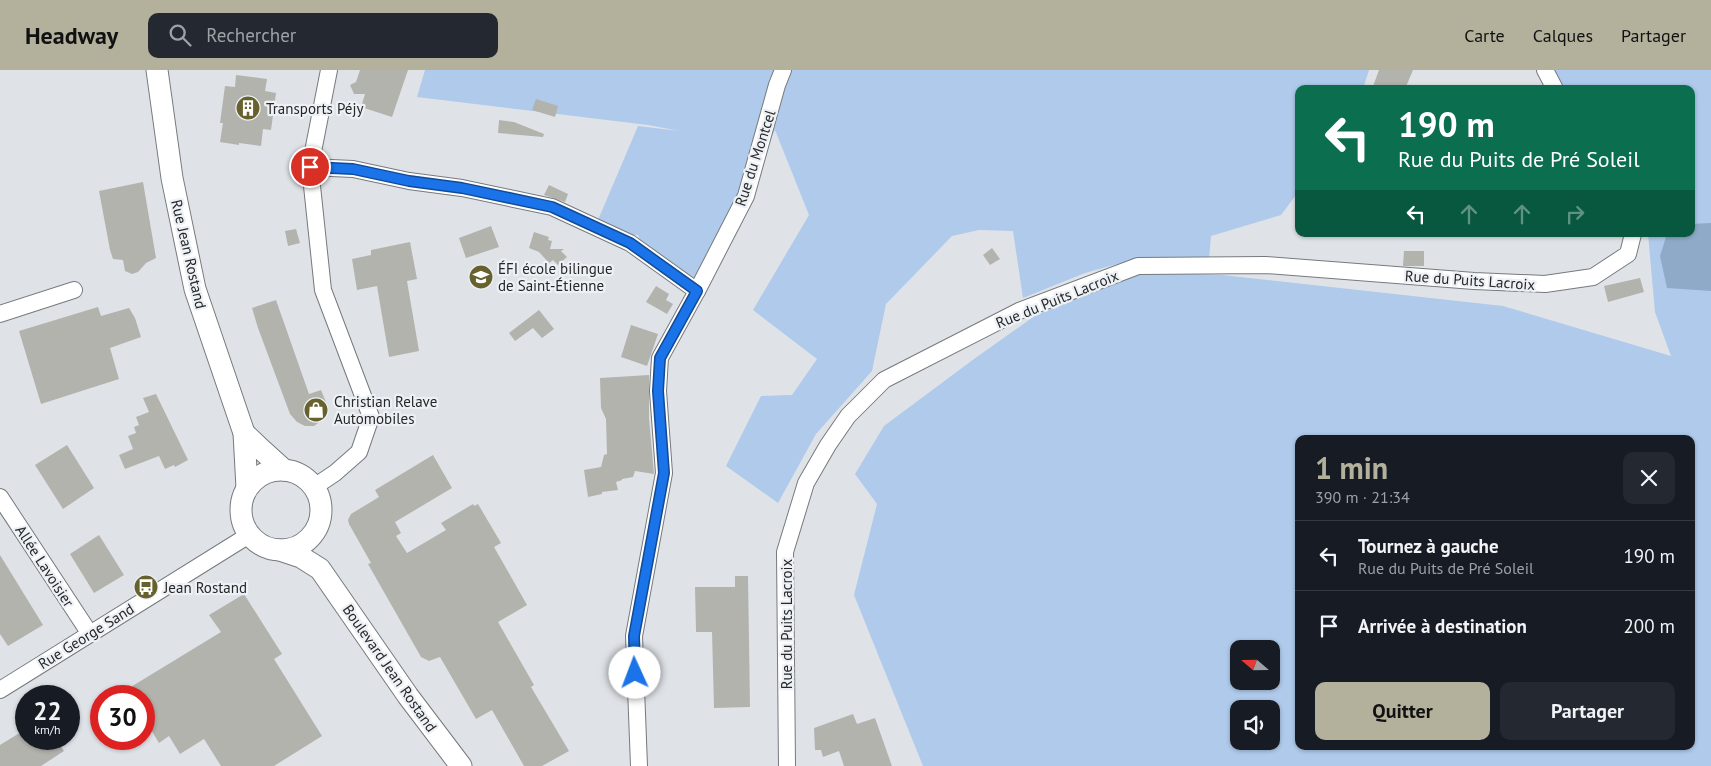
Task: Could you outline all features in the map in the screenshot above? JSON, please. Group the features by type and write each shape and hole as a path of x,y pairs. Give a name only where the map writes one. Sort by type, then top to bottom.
{"main road":[{"name":"Rue Jean Rostand","path":"156,70 172,178 195,289 244,433"},
{"path":"244,433 262,452 284,470"},
{"path":"244,433 247,488"},
{"path":"280,550 300,546 308,540 315,532 320,521 321,509 319,497 314,487 306,478 295,472 273,470 254,480 247,488 240,512 243,524 249,535 263,546 301,557 320,569"},
{"path":"315,532 320,569"},
{"name":"Boulevard Jean Rostand","path":"320,569 408,696 461,766"}],"street":[{"path":"314,487 335,473 359,452 371,417 324,290 310,167 329,70"},
{"name":"Rue du Montcel","path":"639,766 634,636 664,473 658,391 660,358 746,196 777,85 784,70"},
{"path":"1545,70 1553,85"},
{"path":"310,167 353,169 409,181 462,188 552,207 630,243 697,291"},
{"name":"Rue du Puits Lacroix","path":"787,766 785,552 806,482 828,444 848,416 884,380 1019,311 1138,266 1266,265 1474,281 1545,284 1593,277 1628,254 1632,237"},
{"path":"0,314 74,290"},
{"name":"Allée Lavoisier","path":"0,497 90,634"},
{"name":"Rue George Sand","path":"0,690 249,535"}],"shaded area":[{"path":"425,70 1369,70 1364,85 1295,85 1295,196 1281,215 1211,236 1209,259 1138,258 1085,273 1023,298 1013,231 979,230 952,236 886,304 872,371 816,434 778,503 726,466 761,396 792,395 817,359 753,310 809,215 775,130 766,148 742,183 726,221 692,281 643,247 638,235 630,235 598,220 638,126 680,131 648,125 417,97"},
{"path":"1553,70 1711,70 1711,766 923,766 854,595 877,504 855,474 884,426 1036,315 1141,272 1222,275 1503,306 1671,356 1655,312 1648,237 1695,237 1695,85 1562,85"},
{"path":"1711,223 1711,291 1667,288 1660,256 1666,237 1695,237 1695,224"}],"building":[{"path":"360,70 408,70 392,117 361,107 365,94 354,94 350,85 356,82"},
{"path":"1379,70 1413,70 1407,85 1373,85"},
{"name":"Transports Péjy","path":"236,75 267,79 265,91 276,93 271,130 263,129 261,146 220,142 223,123 220,123 225,86 235,87"},
{"path":"536,99 558,106 555,117 532,110"},
{"path":"499,120 514,122 544,134 543,137 498,133"},
{"path":"143,182 156,258 146,263 138,272 132,274 125,271 123,260 113,259 99,191"},
{"path":"549,185 568,194 565,202 544,195"},
{"path":"491,226 499,247 466,258 459,238"},
{"path":"296,229 300,243 288,246 285,231"},
{"path":"534,232 549,237 548,240 552,241 550,249 564,249 561,251 567,257 558,265 553,260 549,263 539,252 529,248"},
{"path":"410,242 417,279 407,281 419,351 389,357 377,286 357,290 352,259 371,255 371,250"},
{"path":"992,248 1000,259 990,265 983,255"},
{"path":"1404,251 1424,251 1424,266 1403,266"},
{"path":"1640,278 1644,292 1608,302 1604,286"},
{"path":"656,286 669,294 666,300 673,304 667,314 646,302"},
{"path":"276,300 309,394 321,390 326,402 322,420 314,426 305,426 297,422 290,414 258,328 252,308"},
{"path":"98,307 101,316 129,308 135,318 141,337 110,348 119,379 41,404 19,331"},
{"path":"539,310 554,329 542,338 533,328 515,341 509,333"},
{"path":"631,325 658,334 647,366 621,357"},
{"path":"649,375 649,418 654,474 635,471 633,477 616,482 618,490 602,492 602,494 588,497 584,470 601,467 604,455 607,454 606,419 601,408 600,378"},
{"path":"156,394 188,460 175,467 174,465 165,469 159,456 125,469 119,455 133,449 128,436 136,433 134,427 139,425 136,417 149,412 143,398"},
{"path":"67,445 94,488 63,509 35,465"},
{"path":"433,455 452,488 395,522 401,533 396,536 407,553 446,530 441,523 473,504 474,506 478,504 501,543 494,547 527,605 498,622 534,685 531,687 569,751 542,766 524,766 492,710 476,719 440,657 429,661 421,657 368,564 371,563 349,524 348,520 351,514 379,497 375,490"},
{"path":"99,535 124,575 94,593 70,554"},
{"path":"0,555 43,625 8,646 0,634"},
{"path":"735,576 748,576 750,707 714,708 712,632 696,632 695,587 735,587"},
{"path":"244,594 282,654 274,659 322,736 274,766 221,766 204,739 180,754 169,736 159,743 155,736 155,685 134,685 221,632 209,615"},
{"path":"853,714 857,724 875,718 892,766 844,766 839,751 823,757 821,750 815,750 814,728"},
{"path":"15,736 15,750 64,751 41,766 0,766 0,745"}],"place":[{"name":"Transports Péjy","path":"248,108"},
{"name":"ÉFI école bilingue de Saint-Étienne","path":"481,277"},
{"name":"Christian Relave Automobiles","path":"316,410"},
{"name":"Jean Rostand","path":"146,587"}],"route":[{"path":"310,167 353,169 409,181 462,188 552,207 630,243 697,291 660,358 658,391 664,473 634,636 635,673"}]}
